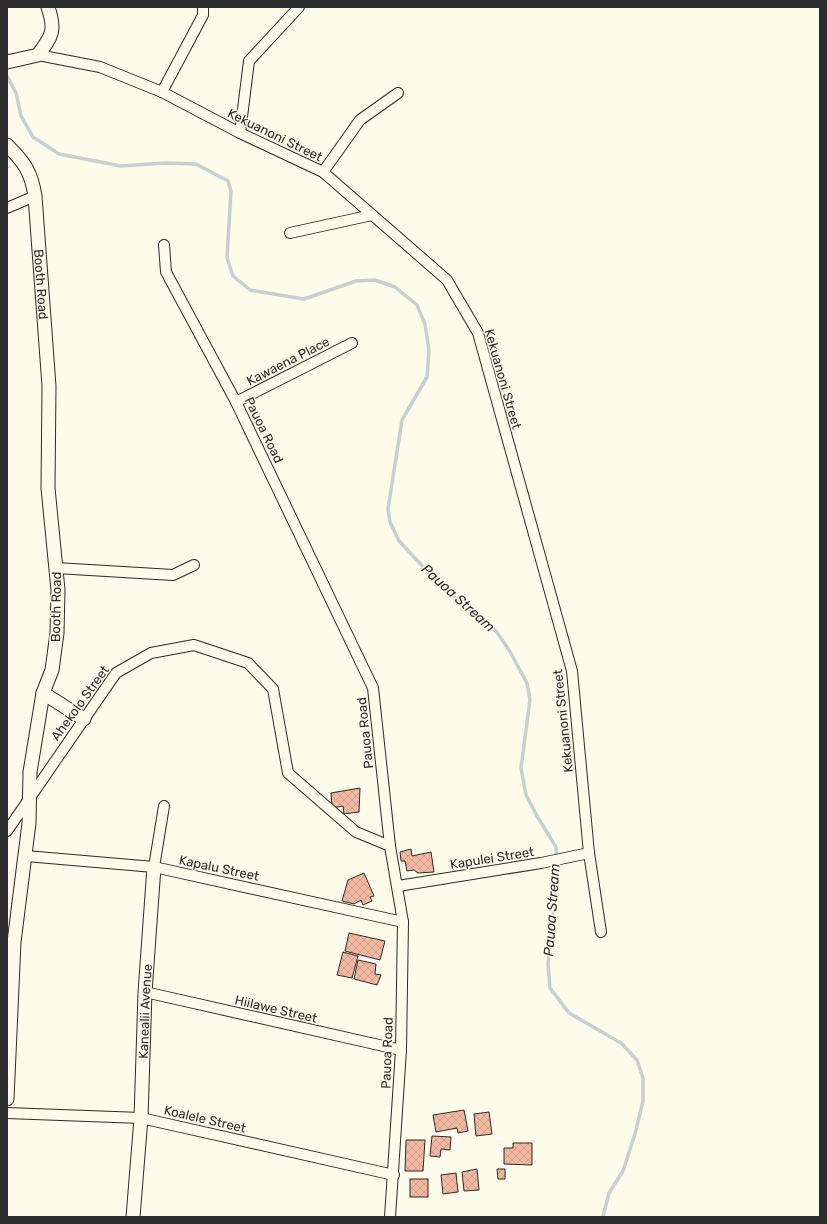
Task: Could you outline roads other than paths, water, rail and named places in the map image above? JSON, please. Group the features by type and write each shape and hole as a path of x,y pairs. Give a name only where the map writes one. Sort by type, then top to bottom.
{"street":[{"path":"7,62 38,55 51,36 53,26 48,7"},
{"path":"162,92 203,15 203,7"},
{"path":"240,133 249,61 300,7"},
{"name":"Kekuanoni Street","path":"38,55 100,67 162,92 240,133 323,172 447,280 478,333 572,671 589,853 601,932"},
{"path":"323,172 360,120 398,93"},
{"name":"Booth Road","path":"7,145 28,169 32,179 35,196 49,386 48,495 56,568 57,632 52,670 43,693 30,772 26,856 14,942 8,1029 7,1099"},
{"path":"7,208 35,196"},
{"path":"290,233 372,215"},
{"name":"Pauoa Road","path":"164,245 166,272 236,402 373,688 390,846 404,922 401,1050 394,1175 390,1217"},
{"name":"Kawaena Place","path":"236,402 352,343"},
{"path":"56,568 174,575 194,565"},
{"name":"Ahekolo Street","path":"7,831 116,673 150,653 194,646 248,664 273,689 288,773 356,832 390,846"},
{"path":"43,693 84,719"},
{"name":"Kanealii Avenue","path":"134,1217 141,1118 145,992 154,867 164,806"},
{"name":"Kapulei Street","path":"398,886 541,863 589,853"},
{"name":"Kapalu Street","path":"26,856 154,867 404,922"},
{"name":"Hiilawe Street","path":"145,992 401,1050"},
{"name":"Koalele Street","path":"7,1112 141,1118 394,1175"}],"waterway":[{"name":"Pauoa Stream","path":"7,76 16,93 21,116 33,137 59,154 121,166 165,163 196,164 228,181 231,191 227,258 233,276 250,290 304,299 356,281 375,280 395,287 417,305 425,324 429,351 427,377 402,420 388,509 390,522 399,541 442,587 496,631 509,650 527,683 530,700 521,768 526,795 556,847 557,874 548,964 550,988 569,1013 621,1043 637,1060 643,1078 643,1101 635,1134 623,1171 609,1193 603,1217"}]}
